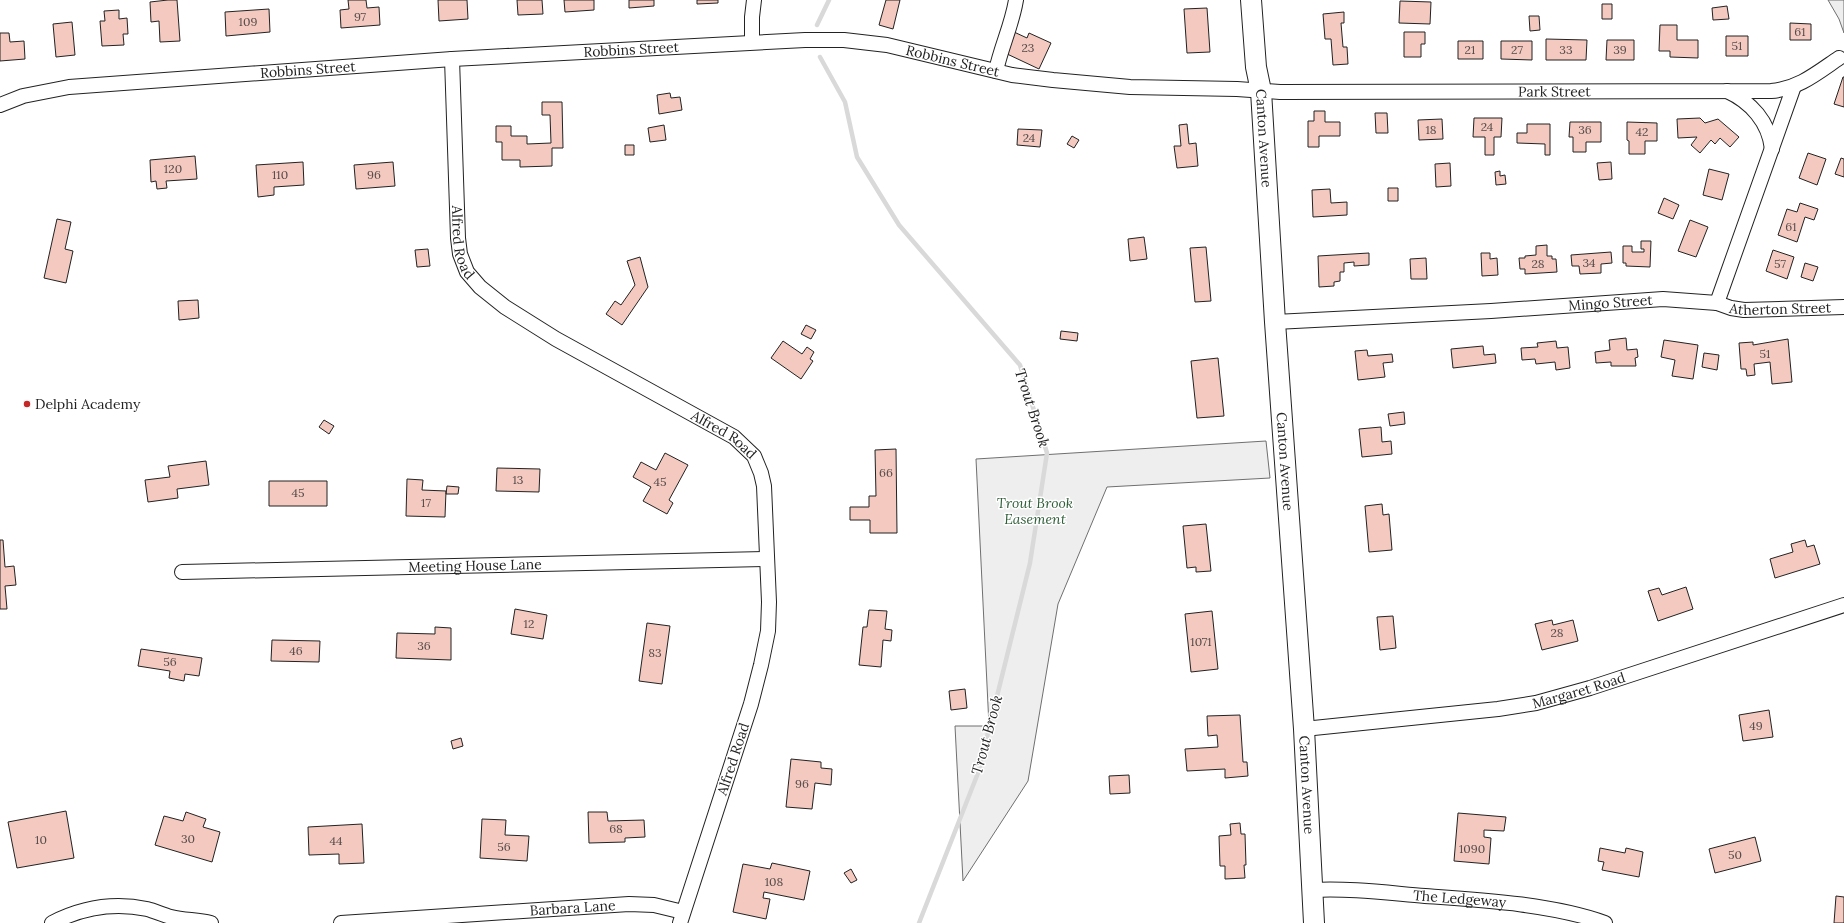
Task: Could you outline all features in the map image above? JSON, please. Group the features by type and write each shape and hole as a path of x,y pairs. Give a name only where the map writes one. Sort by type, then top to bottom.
{"main road":[{"name":"Canton Avenue","path":"1251,0 1256,67 1261,91 1275,322 1304,729 1314,923"}],"street":[{"path":"752,42 754,0"},
{"path":"996,71 1001,47 1010,24 1016,0"},
{"name":"Robbins Street","path":"0,105 23,96 69,87 452,59 805,40 865,42 906,48 996,71 1053,80 1115,86 1261,91"},
{"name":"Park Street","path":"1261,91 1771,91 1794,86 1806,80 1839,58"},
{"name":"Alfred Road","path":"452,59 458,238 461,259 467,272 489,295 521,318 556,339 726,432 748,449 758,465 764,486 769,616 768,631 751,704 681,917"},
{"path":"1717,303 1794,86"},
{"path":"1726,91 1742,99 1761,119 1769,134 1772,149"},
{"name":"Mingo Street","path":"1275,322 1491,311 1653,299 1717,303"},
{"name":"Atherton Street","path":"1717,303 1731,308 1744,310 1844,307"},
{"name":"Meeting House Lane","path":"182,572 767,559"},
{"name":"Margaret Road","path":"1304,729 1498,709 1536,703 1580,692 1844,605"},
{"name":"The Ledgeway","path":"1312,890 1349,890 1481,900 1568,912 1606,923"},
{"name":"Barbara Lane","path":"341,923 629,904 654,905 681,917"},
{"path":"52,923 78,911 99,907 120,906 149,910 170,917 211,923"}],"green space":[{"path":"1828,0 1844,0 1844,33 1839,19"},
{"name":"Trout Brook Easement","path":"1266,441 1270,478 1107,487 1058,604 1028,781 963,881 955,726 989,726 976,459"}],"building":[{"path":"177,0 180,41 160,42 159,21 151,22 150,2"},
{"path":"348,0 366,0 367,8 379,7 380,25 341,28 340,10 349,9"},
{"path":"438,0 467,0 468,19 439,21"},
{"path":"517,0 542,0 543,14 518,15"},
{"path":"564,0 594,0 594,10 565,12"},
{"path":"629,0 654,0 654,6 629,8"},
{"path":"697,0 718,0 718,3 697,4"},
{"path":"886,0 900,0 893,29 879,25"},
{"path":"1400,1 1431,2 1430,24 1399,23"},
{"path":"1602,4 1612,4 1612,19 1602,19"},
{"path":"1727,6 1729,19 1713,20 1712,8"},
{"path":"1207,8 1210,52 1187,53 1184,9"},
{"path":"269,9 270,32 226,36 225,12"},
{"path":"119,10 119,19 127,18 128,34 123,34 124,45 102,46 100,21 105,21 104,11"},
{"path":"1344,12 1344,23 1341,23 1343,47 1347,47 1348,64 1333,65 1331,39 1325,39 1323,14"},
{"path":"1529,16 1539,16 1540,30 1530,31"},
{"path":"72,22 75,55 56,57 53,24"},
{"path":"1790,23 1811,24 1811,40 1790,40"},
{"path":"1660,25 1677,25 1677,40 1698,40 1698,58 1670,57 1670,51 1659,51"},
{"path":"1014,32 1027,38 1029,33 1051,43 1039,69 1005,53"},
{"path":"1404,32 1425,32 1425,44 1421,44 1421,57 1404,57"},
{"path":"0,33 9,33 10,42 24,41 25,59 0,61"},
{"path":"1726,36 1748,36 1748,56 1726,56"},
{"path":"1546,39 1587,40 1586,60 1546,60"},
{"path":"1607,40 1634,40 1634,60 1606,60"},
{"path":"1458,41 1483,41 1483,59 1458,59"},
{"path":"1501,41 1532,41 1532,60 1501,59"},
{"path":"1844,77 1844,107 1834,104"},
{"path":"670,93 671,98 680,97 682,110 659,114 657,95"},
{"path":"542,102 562,102 563,148 552,148 552,166 520,167 520,160 502,160 502,142 496,142 496,126 511,126 511,136 527,136 527,144 551,143 550,115 542,115"},
{"path":"1314,111 1325,111 1325,122 1340,122 1340,136 1319,136 1319,147 1308,147 1308,121 1314,121"},
{"path":"1375,113 1387,113 1388,133 1376,133"},
{"path":"1474,118 1502,118 1501,137 1494,137 1494,155 1485,155 1485,137 1473,137"},
{"path":"1700,118 1705,123 1718,119 1739,137 1730,147 1720,138 1715,144 1711,140 1700,153 1691,145 1697,137 1678,138 1677,119"},
{"path":"1442,119 1443,139 1419,140 1418,120"},
{"path":"1570,122 1601,122 1601,142 1586,142 1586,152 1573,152 1573,137 1569,137"},
{"path":"1627,122 1657,123 1657,141 1645,141 1645,154 1629,154"},
{"path":"1187,124 1189,144 1196,143 1198,166 1177,168 1174,146 1181,146 1179,125"},
{"path":"1527,124 1550,124 1550,155 1545,155 1545,144 1517,143 1517,133 1527,133"},
{"path":"664,125 666,140 650,142 648,128"},
{"path":"1018,129 1042,130 1040,147 1017,145"},
{"path":"1072,136 1079,140 1074,148 1067,144"},
{"path":"625,145 634,145 634,155 625,155"},
{"path":"1808,153 1826,159 1817,185 1799,178"},
{"path":"195,156 197,179 166,181 167,188 157,189 156,181 151,182 150,160"},
{"path":"1841,158 1844,159 1844,177 1835,174"},
{"path":"303,162 304,185 274,187 274,195 258,197 256,165"},
{"path":"393,162 395,186 356,189 354,165"},
{"path":"1611,162 1612,179 1599,180 1597,163"},
{"path":"1450,163 1451,186 1436,187 1435,164"},
{"path":"1709,169 1729,174 1722,200 1703,195"},
{"path":"1500,171 1500,176 1505,175 1506,184 1496,185 1495,172"},
{"path":"1388,188 1398,188 1398,201 1388,201"},
{"path":"1330,189 1331,203 1347,202 1347,215 1313,217 1312,190"},
{"path":"1664,198 1679,205 1673,219 1658,213"},
{"path":"1800,203 1818,209 1814,220 1805,217 1797,242 1778,235 1787,209 1797,212"},
{"path":"57,219 71,222 65,249 73,251 66,283 44,278"},
{"path":"1690,220 1708,227 1696,257 1678,251"},
{"path":"1144,237 1147,259 1130,261 1128,239"},
{"path":"1641,241 1651,241 1650,267 1626,266 1626,263 1623,263 1623,246 1632,246 1632,252 1644,252 1644,249 1641,249"},
{"path":"1547,245 1547,256 1552,256 1552,259 1556,259 1557,272 1525,274 1525,269 1520,269 1519,258 1536,255 1536,246"},
{"path":"1206,247 1211,301 1195,302 1190,248"},
{"path":"428,249 430,266 417,267 415,250"},
{"path":"1773,250 1794,257 1787,279 1766,271"},
{"path":"1611,252 1612,263 1601,264 1601,273 1580,274 1579,266 1572,266 1571,255"},
{"path":"1369,253 1369,265 1354,266 1354,262 1344,263 1344,272 1340,272 1340,281 1334,282 1334,286 1319,287 1318,256"},
{"path":"1481,253 1490,253 1490,259 1497,258 1498,275 1482,276"},
{"path":"640,257 648,287 622,325 606,314 615,301 621,305 635,285 627,261"},
{"path":"1426,258 1427,279 1411,279 1410,259"},
{"path":"1805,263 1818,267 1813,281 1801,277"},
{"path":"198,300 199,318 179,320 178,301"},
{"path":"806,325 816,330 811,339 801,334"},
{"path":"1061,331 1078,333 1077,341 1060,339"},
{"path":"1626,338 1627,350 1637,349 1638,357 1635,358 1636,366 1611,366 1611,362 1596,363 1595,352 1610,350 1609,340"},
{"path":"1788,339 1792,382 1772,384 1770,362 1754,364 1755,375 1747,376 1746,369 1741,369 1739,343 1753,342 1753,345"},
{"path":"1664,340 1698,345 1693,379 1672,376 1675,360 1661,357"},
{"path":"783,341 802,354 807,347 814,352 810,359 813,361 801,379 771,358"},
{"path":"1556,341 1557,348 1568,347 1570,368 1556,370 1555,362 1536,364 1535,359 1522,360 1521,348 1538,347 1537,343"},
{"path":"1483,346 1484,355 1495,354 1496,363 1453,368 1451,349"},
{"path":"1367,350 1368,356 1392,354 1393,362 1383,363 1385,377 1358,380 1355,351"},
{"path":"1704,353 1719,355 1717,370 1702,367"},
{"path":"1218,358 1224,416 1197,418 1191,361"},
{"path":"1404,412 1405,424 1390,426 1388,414"},
{"path":"324,420 334,426 329,434 319,427"},
{"path":"1381,427 1382,442 1391,441 1392,454 1362,457 1359,429"},
{"path":"896,449 897,533 870,533 870,520 850,520 850,507 869,507 869,496 876,496 875,450"},
{"path":"665,453 688,465 669,500 673,503 667,514 643,501 651,487 633,477 641,462 656,470"},
{"path":"206,461 209,485 177,489 178,498 148,502 145,480 170,477 168,466"},
{"path":"497,468 540,469 539,492 496,491"},
{"path":"407,479 423,480 422,490 446,491 445,517 406,516"},
{"path":"269,481 327,481 327,506 269,506"},
{"path":"447,486 459,487 458,494 446,494"},
{"path":"1382,504 1383,515 1389,514 1392,550 1369,552 1365,506"},
{"path":"1206,524 1211,571 1196,572 1196,567 1187,568 1183,526"},
{"path":"0,540 3,540 5,567 14,566 16,585 5,586 7,609 0,609"},
{"path":"1805,540 1807,547 1814,545 1820,564 1775,578 1770,559 1793,552 1791,544"},
{"path":"1686,587 1693,609 1658,621 1648,591 1659,588 1662,595"},
{"path":"515,609 547,615 543,639 511,634"},
{"path":"869,610 887,611 885,629 892,630 891,641 883,640 881,667 859,665 863,627 867,627"},
{"path":"1212,611 1218,669 1191,672 1185,614"},
{"path":"1393,616 1396,648 1380,650 1377,617"},
{"path":"1552,620 1553,625 1573,620 1578,641 1542,650 1535,624"},
{"path":"647,623 670,626 662,684 639,681"},
{"path":"435,627 451,628 451,660 396,658 397,633 435,634"},
{"path":"272,640 320,641 319,662 271,661"},
{"path":"141,649 202,658 199,676 185,674 184,681 169,678 170,671 138,666"},
{"path":"965,689 967,708 951,710 949,691"},
{"path":"1769,710 1773,737 1743,741 1739,715"},
{"path":"1240,715 1243,762 1247,762 1248,776 1225,778 1225,769 1187,771 1185,749 1218,747 1217,735 1208,736 1207,716"},
{"path":"461,738 463,746 453,749 451,741"},
{"path":"791,759 821,762 821,768 832,769 831,785 815,783 812,809 786,807"},
{"path":"1129,775 1130,793 1110,794 1109,776"},
{"path":"66,811 74,858 17,868 8,822"},
{"path":"186,812 206,819 203,827 220,832 212,862 155,845 164,816 183,821"},
{"path":"588,812 607,812 608,821 644,820 645,837 625,838 625,842 589,843"},
{"path":"1458,813 1506,817 1504,831 1484,830 1484,837 1491,838 1489,864 1454,861"},
{"path":"482,819 506,820 505,835 529,836 527,861 480,858"},
{"path":"1240,823 1241,834 1245,834 1245,878 1225,879 1225,866 1220,866 1219,836 1231,835 1230,824"},
{"path":"362,824 364,863 339,864 339,854 309,855 308,827"},
{"path":"1755,837 1761,861 1715,873 1709,849"},
{"path":"1600,848 1625,853 1626,848 1643,852 1639,877 1602,870 1604,862 1598,861"},
{"path":"772,863 810,871 804,900 764,892 763,898 770,899 766,919 733,912 743,864 770,869"},
{"path":"851,869 857,880 851,883 844,873"},
{"path":"1836,896 1844,897 1844,923 1834,923"}],"waterway":[{"name":"Trout Brook","path":"817,25 829,0"},
{"name":"Trout Brook","path":"820,57 845,102 857,157 899,225 1020,365 1047,453 1030,563 978,773 919,923"}],"place":[{"name":"Delphi Academy","path":"27,404"}]}
